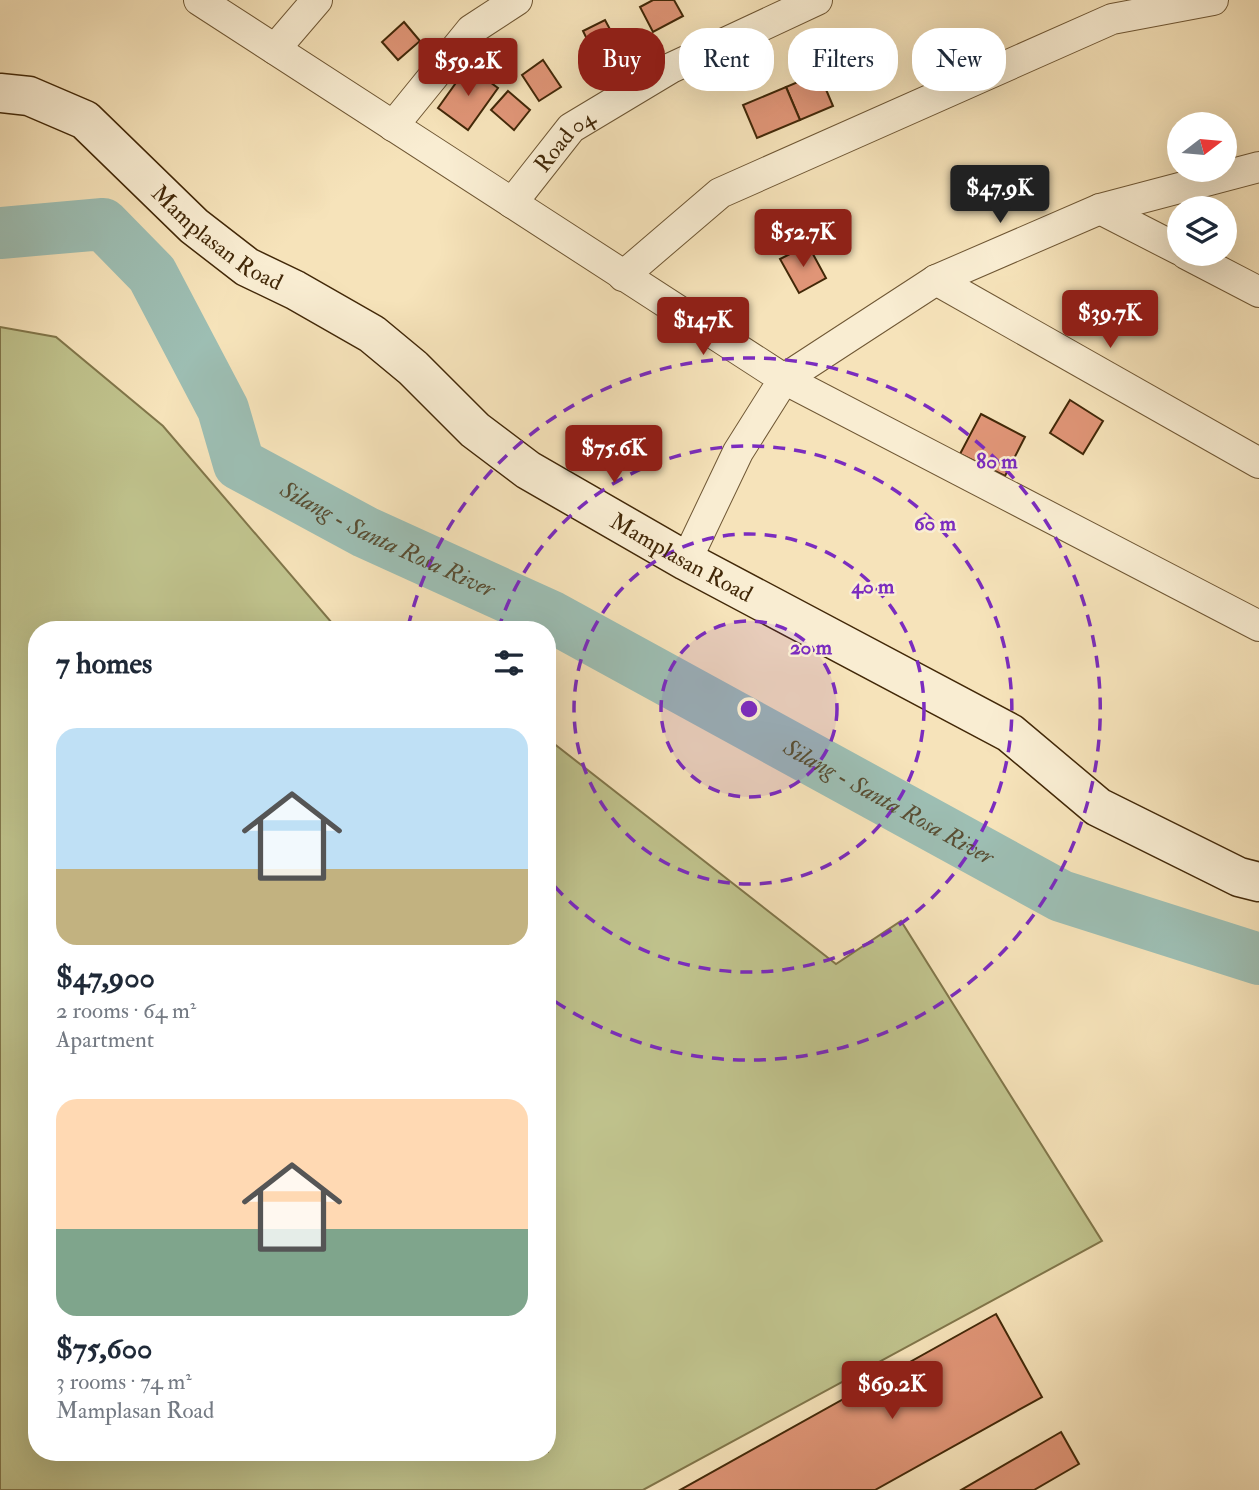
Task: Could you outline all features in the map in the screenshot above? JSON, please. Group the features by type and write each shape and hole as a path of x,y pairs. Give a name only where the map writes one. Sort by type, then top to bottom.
{"street":[{"path":"199,0 784,379 1259,626"},
{"path":"275,49 317,0"},
{"path":"393,126 471,30 517,0"},
{"name":"Road 04","path":"512,203 571,128 671,68 817,0"},
{"path":"623,276 720,193 1112,19 1213,0"},
{"name":"Mamplasan Road","path":"0,93 29,96 85,120 194,226 247,267 295,290 372,334 413,368 475,430 528,470 686,562 1010,733 1098,807 1239,877 1259,882"},
{"path":"686,562 738,452 784,379 936,280 1100,209 1259,167"},
{"path":"1100,209 1167,243"},
{"path":"1209,266 1259,292"},
{"path":"936,280 1259,463"}],"green space":[{"path":"0,327 56,337 163,426 330,621 28,621 28,1461 556,1461 556,745 836,964 901,921 1102,1241 643,1490 0,1490"}],"building":[{"path":"653,0 674,0 683,16 660,28 651,28 640,7"},
{"path":"605,20 609,28 589,28"},
{"path":"404,22 420,41 398,60 382,42"},
{"path":"543,60 561,87 539,101 522,75"},
{"path":"468,66 498,88 468,130 438,108"},
{"path":"788,86 788,91 827,91 833,106 800,120 786,87"},
{"path":"786,87 800,120 757,138 743,105"},
{"path":"508,91 530,110 514,130 491,110"},
{"path":"808,245 826,278 799,293 780,259"},
{"path":"1070,400 1103,421 1083,454 1050,433"},
{"path":"981,414 1025,437 1005,476 960,454"},
{"path":"996,1314 1042,1397 875,1490 680,1490"},
{"path":"1061,1432 1079,1464 1034,1490 961,1490"}],"waterway":[{"name":"Silang - Santa Rosa River","path":"0,233 103,224 152,274 223,409 239,464 365,532 552,617 1061,896 1259,959"}]}
